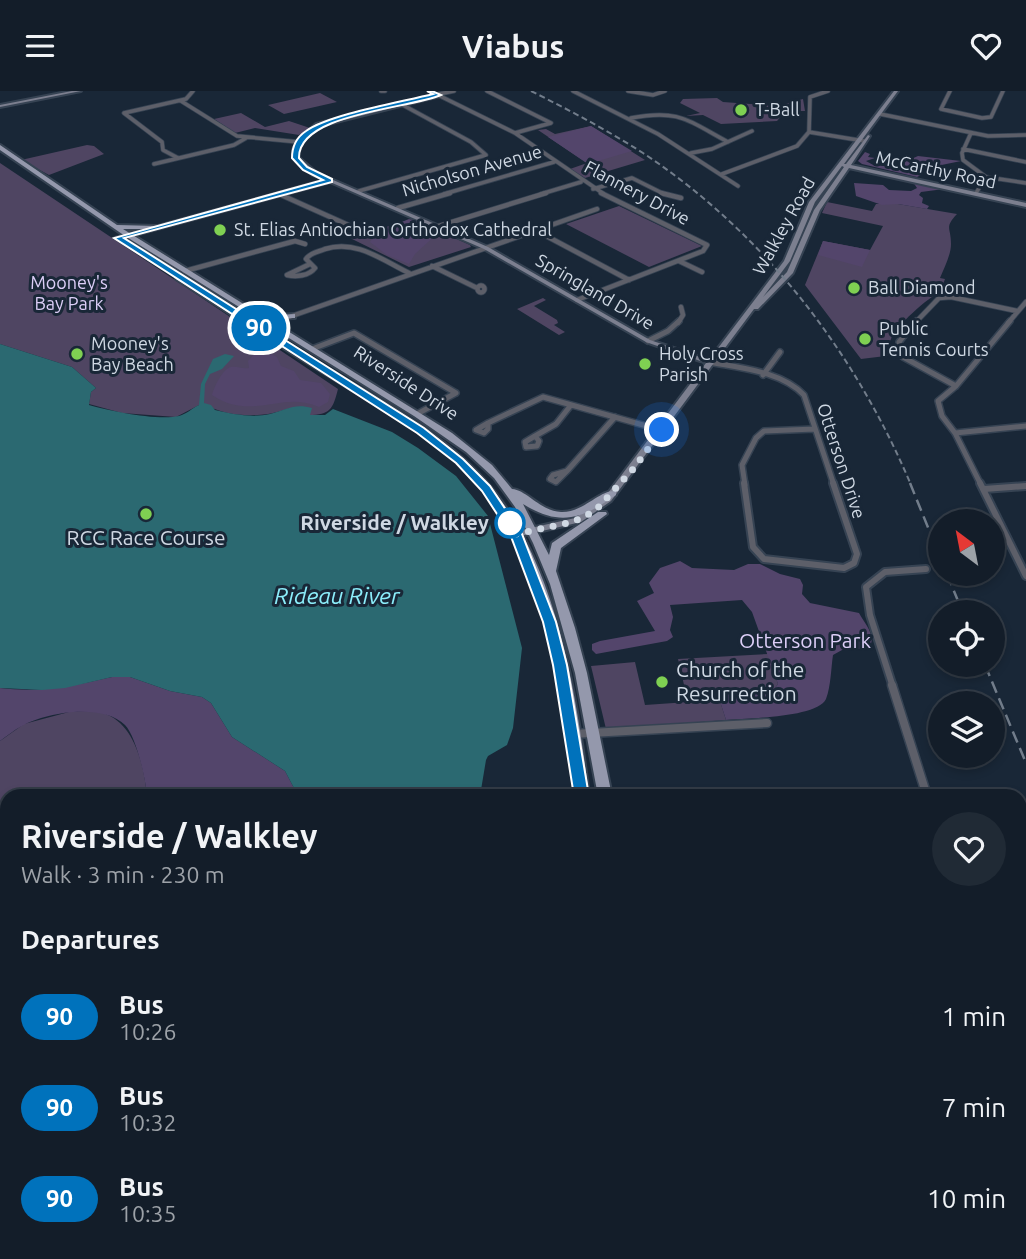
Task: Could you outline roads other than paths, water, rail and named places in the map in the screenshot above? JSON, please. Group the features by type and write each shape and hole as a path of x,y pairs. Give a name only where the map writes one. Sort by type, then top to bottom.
{"main road":[{"path":"0,106 74,91"},
{"name":"Flannery Drive","path":"430,91 438,95"},
{"name":"Walkley Road","path":"534,533 584,517 600,507 634,468 709,362 787,261 812,202 897,91"},
{"path":"299,142 312,129 325,123 438,95"},
{"name":"Walkley Road","path":"750,312 761,306 790,273 817,211 865,142 873,124"},
{"name":"Springland Drive","path":"299,142 294,154 297,160 305,168 329,181 359,191 486,248 648,341 709,362"},
{"name":"Riverside Drive","path":"0,147 114,226 122,237 147,248 417,414 462,445 498,478 534,533 551,574 578,664 594,733 603,789"},
{"name":"Riverside Drive","path":"0,156 259,328 388,409 446,449 486,488 517,536 549,622 581,789"},
{"path":"8,162 17,159"},
{"name":"McCarthy Road","path":"839,164 850,163 1026,205"},
{"path":"122,237 329,181"},
{"path":"114,226 128,229 155,227"},
{"path":"147,248 142,236 155,227"},
{"path":"262,318 292,316"},
{"path":"275,326 292,316"},
{"name":"Walkley Road","path":"517,536 575,527 602,514 628,482 634,468"},
{"path":"498,478 532,507 556,516 590,509 612,493"},
{"path":"551,574 556,545 602,514"}],"street":[{"path":"178,158 163,150 162,142 124,115 181,101 191,97 193,91"},
{"path":"438,95 454,91"},
{"path":"487,91 551,123 514,133"},
{"path":"573,91 631,118 691,153 738,185"},
{"path":"628,91 644,95 657,95 665,91"},
{"path":"722,174 797,146 809,132 810,97 828,91"},
{"path":"950,91 940,109 982,118 991,117 1003,91"},
{"name":"Flannery Drive","path":"438,95 514,133 593,189 707,245 703,251 577,300"},
{"path":"181,101 233,134 246,138 299,142"},
{"path":"359,191 486,155 471,142 401,104"},
{"path":"631,118 659,113 676,114 728,142"},
{"path":"880,114 971,133 999,137 1026,135"},
{"path":"691,153 728,142 752,131"},
{"path":"809,132 865,142"},
{"path":"971,133 963,149 963,160 986,177 1026,183"},
{"path":"154,164 238,143 246,138"},
{"path":"963,149 1026,162"},
{"name":"Nicholson Avenue","path":"398,208 554,162"},
{"path":"976,193 986,177"},
{"path":"593,189 625,179 635,179 667,196 681,198"},
{"path":"439,226 581,182"},
{"path":"279,194 366,233"},
{"path":"292,316 597,209"},
{"path":"537,230 629,280"},
{"path":"185,271 246,252 261,251 295,241 305,244"},
{"path":"310,264 287,275 300,277 312,272 315,268 306,259 310,254 347,244 409,273"},
{"path":"679,261 702,272"},
{"path":"432,266 477,288"},
{"path":"956,386 903,357 899,342 903,335 939,298 951,297 1017,311"},
{"path":"1026,302 956,386 938,401 1026,576"},
{"path":"648,341 679,323 683,315 681,307"},
{"path":"259,328 275,326"},
{"path":"312,349 354,333 456,393 417,414"},
{"path":"763,375 780,352"},
{"name":"Otterson Drive","path":"709,362 798,386 804,394 857,554 854,563 844,568 775,562 764,559 752,547 742,476 746,455 756,438 764,431 815,429"},
{"path":"488,423 543,397 662,430"},
{"path":"535,436 556,424 571,405"},
{"path":"567,471 615,417"},
{"path":"955,433 1026,426"},
{"path":"984,489 1026,486"},
{"path":"1016,553 1026,553"},
{"path":"924,789 870,615 866,587 873,576 881,571 926,569"},
{"path":"572,734 767,723"}],"water":[{"name":"Rideau River","path":"0,344 72,367 96,388 91,392 89,405 147,416 170,417 185,414 199,405 201,384 213,359 225,354 234,356 222,369 210,374 205,384 204,403 215,410 256,416 295,407 312,408 310,415 325,415 333,409 392,432 456,476 488,516 522,648 513,728 507,745 488,756 481,789 294,789 285,771 232,737 211,703 202,697 170,691 130,677 112,677 65,688 42,690 0,688"}],"railway":[{"path":"531,91 643,153 687,185 728,220 766,258 801,299 863,388 911,485"},
{"path":"910,483 928,527"},
{"path":"952,586 958,600"},
{"path":"990,677 1026,763"}],"place":[{"name":"T-Ball","path":"741,110"},
{"name":"St. Elias Antiochian Orthodox Cathedral","path":"220,230"},
{"name":"Ball Diamond","path":"854,288"},
{"name":"Public Tennis Courts","path":"865,339"},
{"name":"Mooney's Bay Beach","path":"77,354"},
{"name":"Holy Cross Parish","path":"645,364"},
{"name":"RCC Race Course","path":"146,514"},
{"name":"Riverside / Walkley","path":"510,523"},
{"name":"Church of the Resurrection","path":"662,682"}],"park label":[{"name":"Mooney's Bay Park","path":"69,294"},
{"name":"Otterson Park","path":"805,641"}]}
